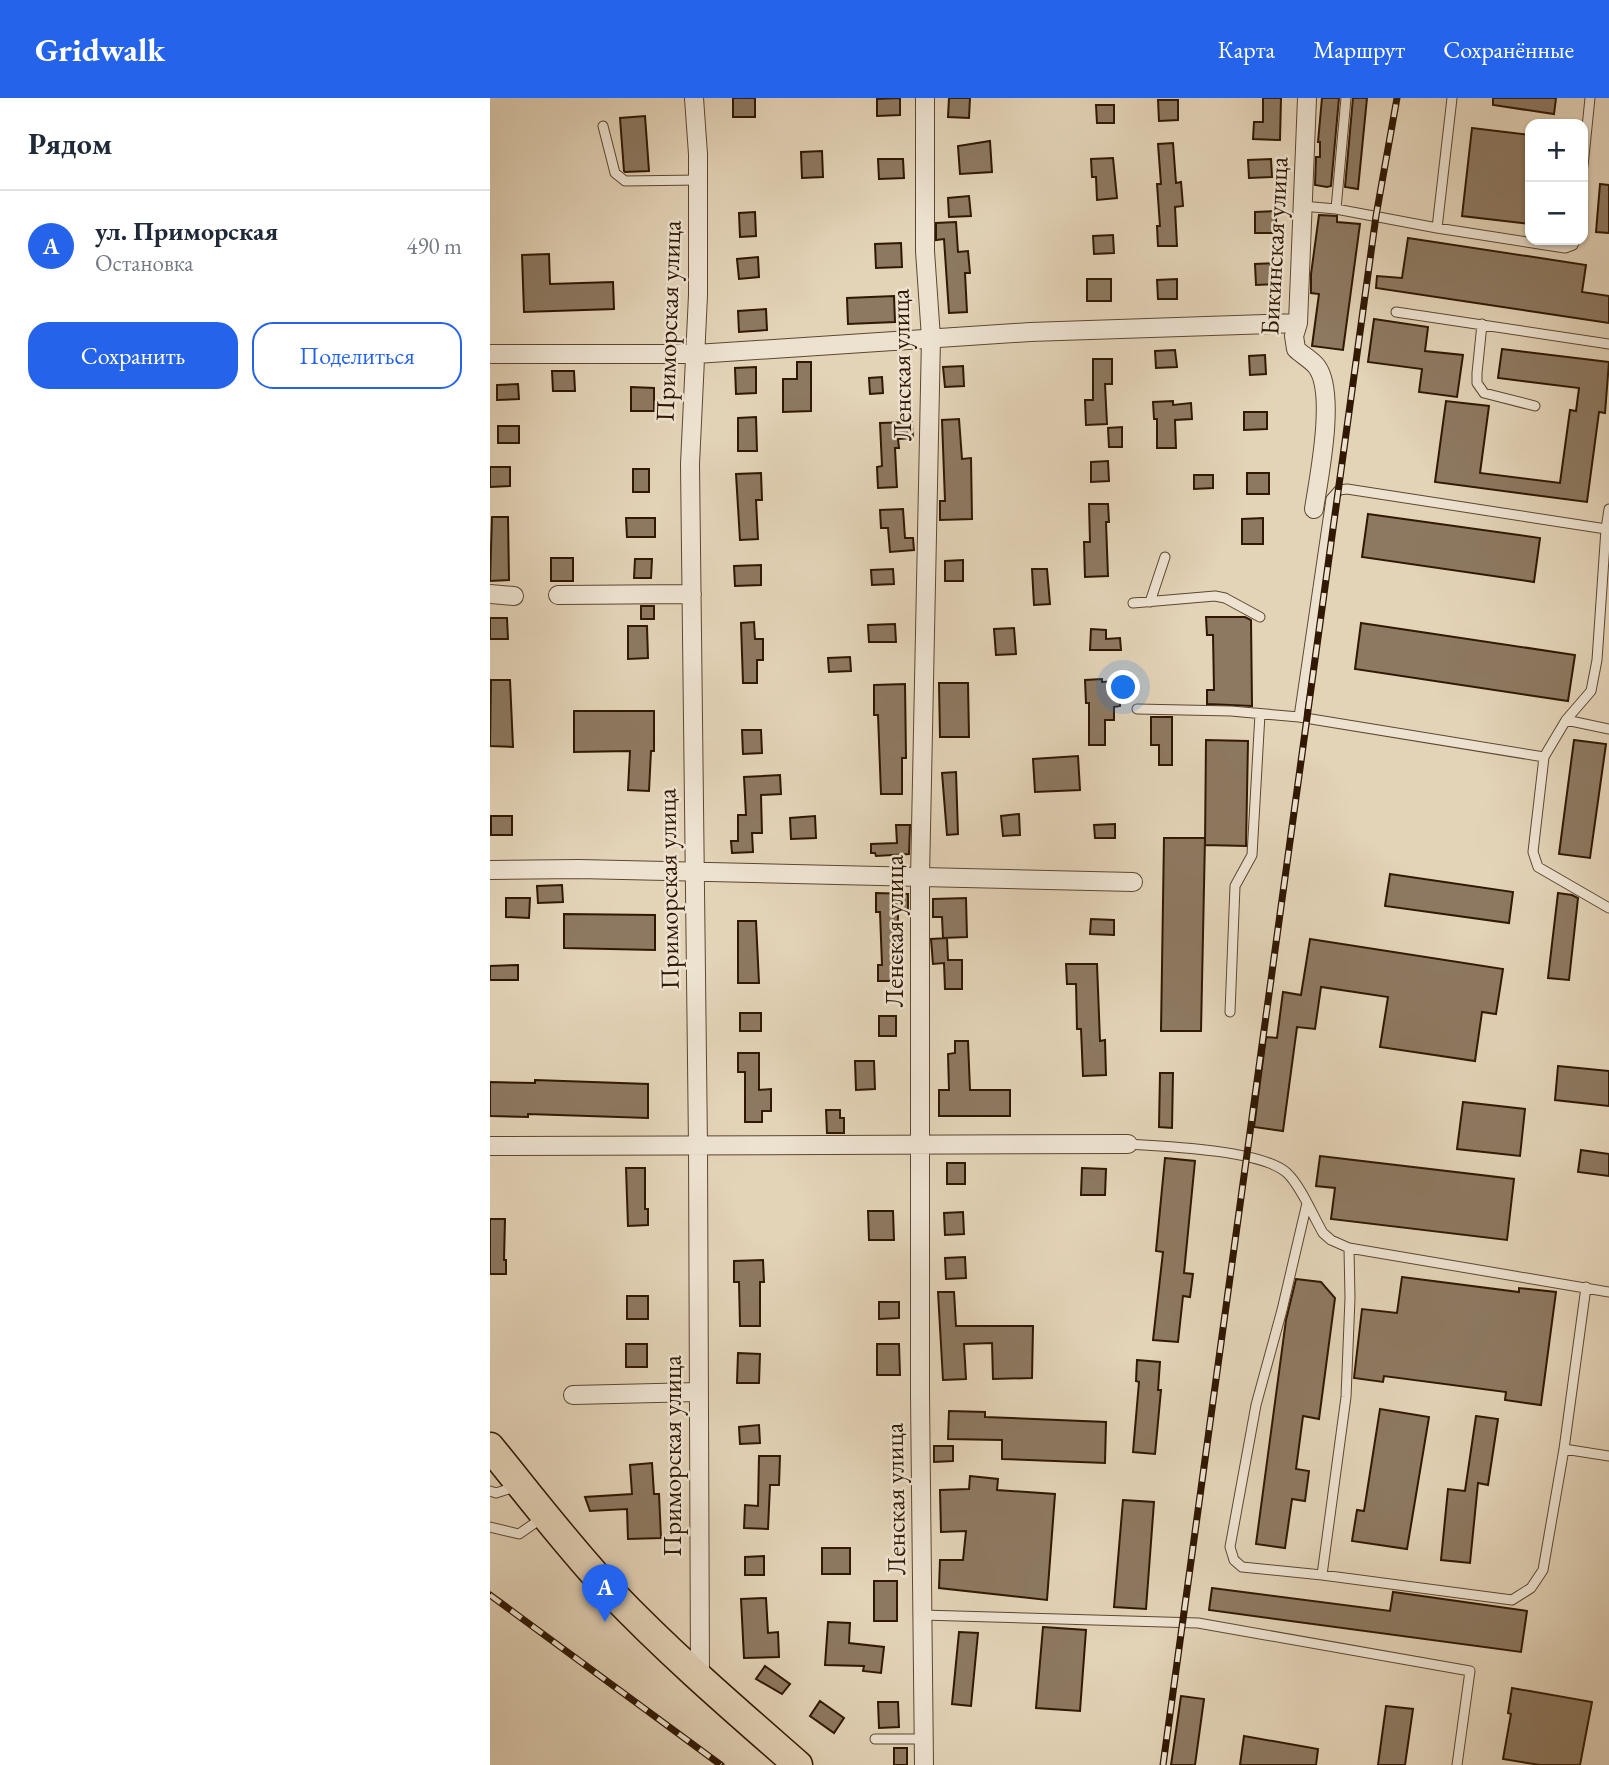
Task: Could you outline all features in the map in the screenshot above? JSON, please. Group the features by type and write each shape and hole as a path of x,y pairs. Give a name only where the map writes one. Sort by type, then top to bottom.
{"highway":[{"path":"490,1430 543,1512"},
{"path":"490,1447 610,1591 700,1680 798,1765"}],"street":[{"name":"Приморская улица","path":"694,98 698,180 696,354 691,404 690,464 698,1146 700,1680"},
{"name":"Ленская улица","path":"924,1765 920,1395 920,878 931,338 925,251 925,98"},
{"name":"Бикинская улица","path":"1307,98 1298,323 1294,336 1296,349 1316,365 1322,378 1326,411 1327,422 1314,509"},
{"path":"490,354 696,354 931,338 1298,323"},
{"path":"490,594 514,596"},
{"path":"558,595 692,594"},
{"path":"490,870 1133,882"},
{"path":"490,1146 1128,1144"},
{"path":"573,1395 698,1392"}],"lane":[{"path":"1336,209 1346,98"},
{"path":"1437,228 1452,98"},
{"path":"1588,119 1590,98"},
{"path":"603,126 615,173 625,181 698,180"},
{"path":"1302,206 1336,209 1525,242"},
{"path":"1547,245 1566,248 1573,245"},
{"path":"1396,312 1609,344"},
{"path":"1482,324 1477,383 1484,393 1535,406"},
{"path":"1299,717 1331,499 1339,491 1347,489 1606,529"},
{"path":"1609,509 1597,660 1591,691 1566,720 1544,757 1534,852 1538,867 1609,908"},
{"path":"1150,601 1165,557"},
{"path":"1133,603 1215,596 1225,598 1260,617"},
{"path":"1137,709 1231,711 1299,717 1544,757"},
{"path":"1230,1012 1235,886 1252,855 1260,714"},
{"path":"1566,720 1609,729"},
{"path":"1128,1144 1247,1157 1272,1164 1289,1174 1323,1233 1349,1248 1609,1292"},
{"path":"1307,1203 1256,1405 1230,1547 1234,1560 1242,1567 1512,1601 1531,1588 1543,1570 1564,1450 1586,1287"},
{"path":"1322,1575 1346,1397 1349,1248"},
{"path":"1564,1450 1609,1456"},
{"path":"490,1491 496,1493 521,1485"},
{"path":"490,1527 519,1534 543,1512"},
{"path":"922,1615 1198,1623 1470,1671 1457,1765"},
{"path":"875,1739 924,1739"}],"building":[{"path":"733,98 755,98 755,117 733,117"},
{"path":"900,98 900,115 877,116 877,99"},
{"path":"949,98 970,98 969,118 948,117"},
{"path":"1263,98 1281,98 1280,140 1253,139 1254,122 1263,122"},
{"path":"1322,98 1339,98 1331,186 1327,187 1315,185 1316,157 1320,157 1318,142"},
{"path":"1353,98 1367,98 1358,189 1345,187"},
{"path":"1493,98 1556,98 1554,114 1493,105"},
{"path":"1158,100 1178,100 1178,120 1159,121"},
{"path":"1096,105 1114,105 1114,123 1097,123"},
{"path":"645,116 649,171 625,172 620,118"},
{"path":"1472,128 1525,134 1525,223 1462,216"},
{"path":"990,141 992,172 960,174 958,146"},
{"path":"1173,143 1176,183 1181,182 1183,206 1175,207 1177,246 1158,246 1157,226 1160,226 1157,184 1161,184 1158,144"},
{"path":"822,151 823,177 802,178 801,152"},
{"path":"1113,158 1117,198 1097,200 1096,177 1092,177 1091,159"},
{"path":"878,159 903,159 904,178 879,179"},
{"path":"1271,159 1272,177 1249,178 1248,160"},
{"path":"1600,184 1609,185 1609,233 1596,232"},
{"path":"969,196 971,216 949,217 948,198"},
{"path":"1276,211 1276,233 1255,233 1255,212"},
{"path":"755,212 756,236 740,237 739,213"},
{"path":"1319,215 1337,216 1337,222 1360,224 1343,350 1312,346 1319,294 1311,293 1311,274"},
{"path":"956,222 958,252 968,251 970,273 965,273 967,312 949,313 944,239 936,240 936,223"},
{"path":"1113,235 1114,253 1094,254 1093,236"},
{"path":"1408,238 1586,265 1582,292 1609,296 1609,323 1376,288 1377,276 1402,278"},
{"path":"901,243 902,267 876,268 875,244"},
{"path":"549,254 550,284 613,282 614,309 524,312 522,255"},
{"path":"758,257 759,277 739,279 737,259"},
{"path":"1277,263 1278,284 1256,285 1255,264"},
{"path":"1087,279 1111,279 1111,301 1087,301"},
{"path":"1177,279 1177,299 1158,299 1157,280"},
{"path":"894,296 895,322 848,324 847,298"},
{"path":"766,309 767,330 739,332 738,311"},
{"path":"1374,319 1428,327 1425,351 1463,355 1457,397 1419,392 1422,369 1368,362"},
{"path":"1502,349 1609,362 1605,413 1599,412 1587,502 1435,482 1446,401 1489,406 1480,473 1560,483 1570,410 1576,411 1579,388 1498,378"},
{"path":"1175,350 1177,367 1156,368 1155,351"},
{"path":"1265,355 1266,374 1250,375 1249,356"},
{"path":"1093,359 1112,359 1112,384 1105,384 1107,424 1086,425 1085,400 1093,400"},
{"path":"797,362 811,362 811,411 783,412 783,379 797,379"},
{"path":"963,366 964,386 945,387 943,367"},
{"path":"756,367 756,393 736,394 735,368"},
{"path":"552,371 574,371 575,391 553,391"},
{"path":"882,377 883,393 870,394 869,378"},
{"path":"518,384 519,399 497,400 497,385"},
{"path":"631,387 654,388 654,411 631,411"},
{"path":"1173,401 1173,405 1191,403 1192,419 1175,420 1176,448 1157,448 1157,419 1154,419 1153,402"},
{"path":"1244,412 1267,412 1267,429 1244,430"},
{"path":"756,417 757,451 738,451 738,418"},
{"path":"959,419 962,459 971,458 972,519 940,520 940,501 945,501 942,420"},
{"path":"912,422 913,438 898,439 899,448 895,448 897,487 878,488 877,467 882,466 880,423"},
{"path":"498,426 519,426 519,443 498,443"},
{"path":"1122,427 1122,447 1109,447 1108,428"},
{"path":"1108,461 1109,481 1091,482 1091,462"},
{"path":"490,467 510,467 510,486 490,487"},
{"path":"633,469 649,469 649,492 633,492"},
{"path":"761,473 762,500 756,500 758,539 740,540 736,474"},
{"path":"1247,473 1269,473 1269,494 1247,494"},
{"path":"1194,475 1213,475 1213,488 1194,489"},
{"path":"1089,504 1108,504 1108,576 1085,577 1084,542 1090,542"},
{"path":"903,509 905,538 913,538 914,550 890,552 888,528 881,528 880,510"},
{"path":"1368,514 1540,538 1534,582 1362,557"},
{"path":"492,517 508,517 509,580 490,581"},
{"path":"626,518 655,518 655,537 627,537"},
{"path":"1263,518 1263,544 1242,544 1242,519"},
{"path":"551,558 573,558 573,581 551,581"},
{"path":"635,559 652,559 651,578 634,578"},
{"path":"963,560 963,581 945,581 945,561"},
{"path":"761,565 761,585 735,586 734,566"},
{"path":"893,569 894,584 872,585 871,570"},
{"path":"1032,569 1047,569 1050,604 1034,605"},
{"path":"641,606 654,606 654,619 641,619"},
{"path":"1206,617 1245,617 1251,620 1252,706 1207,704 1207,690 1214,690 1213,635 1207,635"},
{"path":"490,618 507,618 508,639 490,639"},
{"path":"754,622 755,639 763,639 763,660 757,660 757,683 743,683 741,623"},
{"path":"1361,623 1575,655 1568,701 1355,669"},
{"path":"895,624 896,642 869,642 868,625"},
{"path":"628,626 647,626 648,658 628,659"},
{"path":"1014,628 1016,654 996,655 994,629"},
{"path":"1091,629 1106,630 1106,639 1120,638 1121,650 1090,650"},
{"path":"850,657 851,671 829,672 828,658"},
{"path":"1102,679 1102,682 1119,681 1120,706 1114,707 1114,720 1105,720 1105,745 1089,745 1089,703 1086,703 1085,680"},
{"path":"491,680 510,680 513,747 490,746"},
{"path":"939,683 968,683 969,737 940,737"},
{"path":"905,684 906,758 902,758 902,794 881,794 874,685"},
{"path":"574,711 654,711 654,751 651,751 649,791 628,790 630,751 574,752"},
{"path":"1151,717 1172,717 1172,765 1159,765 1159,745 1151,745"},
{"path":"742,730 761,730 762,753 743,754"},
{"path":"1206,740 1248,741 1246,846 1205,845"},
{"path":"1574,740 1606,744 1590,858 1559,854"},
{"path":"1078,756 1080,790 1035,792 1033,759"},
{"path":"956,772 958,834 947,835 942,773"},
{"path":"780,775 781,794 761,795 762,833 752,833 753,852 732,853 731,841 738,841 738,815 746,815 744,777"},
{"path":"1019,814 1020,835 1003,836 1001,816"},
{"path":"491,816 512,816 512,835 491,835"},
{"path":"815,816 816,838 791,839 790,818"},
{"path":"1115,824 1115,838 1095,838 1094,825"},
{"path":"896,825 910,825 909,854 876,856 871,853 871,844 897,843"},
{"path":"1164,838 1205,838 1201,1031 1161,1031"},
{"path":"1390,874 1513,892 1509,923 1385,906"},
{"path":"562,885 563,902 538,903 537,886"},
{"path":"876,893 908,894 908,912 898,912 897,981 878,981 878,965 882,965 880,912 876,912"},
{"path":"1558,893 1578,898 1569,980 1548,978"},
{"path":"506,898 530,898 529,918 506,917"},
{"path":"966,898 967,937 943,938 942,917 933,917 933,899"},
{"path":"564,914 655,915 655,950 564,948"},
{"path":"1091,919 1114,920 1114,935 1090,934"},
{"path":"738,921 756,921 759,983 738,983"},
{"path":"947,938 948,960 962,960 962,989 945,989 944,963 933,964 931,939"},
{"path":"1310,939 1503,969 1496,1014 1482,1012 1475,1061 1380,1047 1388,997 1321,987 1315,1029 1297,1027 1283,1131 1254,1127 1266,1037 1277,1038 1283,992 1301,995"},
{"path":"1066,964 1097,964 1100,1041 1105,1040 1106,1075 1083,1076 1081,1029 1077,1029 1076,984 1067,984"},
{"path":"518,965 518,980 490,980 490,966"},
{"path":"740,1013 761,1013 761,1031 740,1031"},
{"path":"879,1016 896,1016 896,1036 879,1036"},
{"path":"955,1041 968,1041 970,1090 1010,1090 1010,1116 939,1116 939,1090 949,1090 948,1054 955,1053"},
{"path":"738,1053 759,1053 759,1090 771,1089 771,1111 762,1111 762,1122 745,1122 745,1072 738,1072"},
{"path":"855,1061 874,1061 875,1089 856,1090"},
{"path":"1558,1066 1609,1071 1609,1106 1555,1100"},
{"path":"1160,1073 1173,1073 1172,1128 1159,1127"},
{"path":"535,1080 648,1084 648,1118 528,1114 528,1117 490,1116 490,1082 535,1083"},
{"path":"1463,1102 1525,1109 1520,1156 1457,1149"},
{"path":"826,1110 840,1110 840,1118 844,1118 844,1133 827,1133"},
{"path":"1581,1150 1609,1154 1609,1176 1578,1172"},
{"path":"1320,1156 1514,1179 1507,1240 1331,1219 1335,1188 1316,1186"},
{"path":"1165,1158 1195,1161 1184,1273 1193,1274 1190,1297 1183,1296 1178,1342 1153,1340 1163,1252 1156,1251"},
{"path":"947,1163 965,1163 965,1184 947,1184"},
{"path":"626,1168 645,1168 645,1209 648,1209 648,1225 628,1226"},
{"path":"1082,1168 1106,1169 1105,1195 1081,1195"},
{"path":"868,1211 893,1211 894,1240 869,1240"},
{"path":"963,1212 964,1234 945,1235 944,1213"},
{"path":"490,1219 505,1219 506,1274 490,1274"},
{"path":"965,1257 966,1278 946,1279 945,1258"},
{"path":"763,1260 760,1326 740,1326 739,1282 734,1282 734,1261"},
{"path":"1402,1277 1519,1292 1519,1288 1556,1292 1541,1405 1505,1400 1506,1392 1384,1376 1383,1382 1354,1378 1362,1309 1397,1313"},
{"path":"1296,1279 1321,1282 1335,1298 1319,1419 1303,1416 1296,1469 1309,1471 1305,1501 1292,1499 1285,1548 1256,1544 1286,1320"},
{"path":"938,1292 954,1292 956,1326 1033,1326 1032,1378 993,1379 992,1343 964,1344 966,1379 943,1380"},
{"path":"627,1296 648,1296 648,1319 627,1319"},
{"path":"879,1302 899,1302 899,1318 879,1319"},
{"path":"626,1344 647,1344 647,1367 626,1367"},
{"path":"877,1344 899,1344 900,1375 877,1375"},
{"path":"738,1353 760,1354 759,1383 737,1383"},
{"path":"1137,1360 1160,1362 1158,1390 1161,1390 1155,1454 1133,1452 1139,1382 1136,1381"},
{"path":"1380,1409 1429,1417 1407,1549 1352,1541 1357,1510 1364,1511"},
{"path":"949,1411 985,1412 985,1417 1106,1422 1105,1463 1002,1459 1002,1440 948,1439"},
{"path":"1476,1416 1498,1419 1488,1485 1478,1483 1470,1563 1441,1560 1448,1489 1465,1491"},
{"path":"759,1425 760,1443 740,1444 739,1427"},
{"path":"934,1446 953,1446 953,1461 934,1462"},
{"path":"759,1456 780,1456 779,1485 770,1485 768,1529 744,1528 745,1505 758,1506"},
{"path":"652,1463 654,1494 659,1494 661,1538 628,1539 627,1509 590,1511 585,1497 632,1494 630,1465"},
{"path":"970,1476 998,1479 997,1490 1055,1494 1047,1600 939,1588 940,1560 963,1560 966,1531 941,1532 940,1490 969,1489"},
{"path":"1123,1500 1154,1502 1146,1609 1114,1607"},
{"path":"822,1548 850,1548 850,1574 822,1574"},
{"path":"764,1556 764,1575 745,1575 745,1557"},
{"path":"874,1581 897,1581 897,1621 874,1621"},
{"path":"1212,1588 1390,1611 1393,1592 1527,1611 1521,1652 1209,1610"},
{"path":"766,1598 768,1633 778,1632 779,1657 744,1658 741,1599"},
{"path":"828,1622 850,1623 849,1643 884,1647 881,1673 863,1671 864,1666 825,1665"},
{"path":"1043,1627 1086,1630 1080,1711 1036,1708"},
{"path":"959,1632 978,1633 971,1706 952,1704"},
{"path":"765,1666 790,1684 782,1694 756,1679"},
{"path":"1512,1688 1592,1702 1580,1765 1540,1765 1503,1759 1511,1714 1508,1713"},
{"path":"1181,1696 1204,1699 1195,1765 1171,1765"},
{"path":"820,1701 844,1718 834,1733 810,1716"},
{"path":"878,1702 898,1702 899,1727 879,1728"},
{"path":"1386,1706 1413,1709 1405,1765 1378,1765"},
{"path":"1244,1736 1318,1749 1316,1765 1240,1765"},
{"path":"894,1748 907,1748 907,1765 894,1765"}],"railway":[{"path":"1163,1765 1376,216 1397,98"},
{"path":"490,1595 721,1765"}],"place":[{"name":"ул. Приморская","path":"605,1622"}]}
